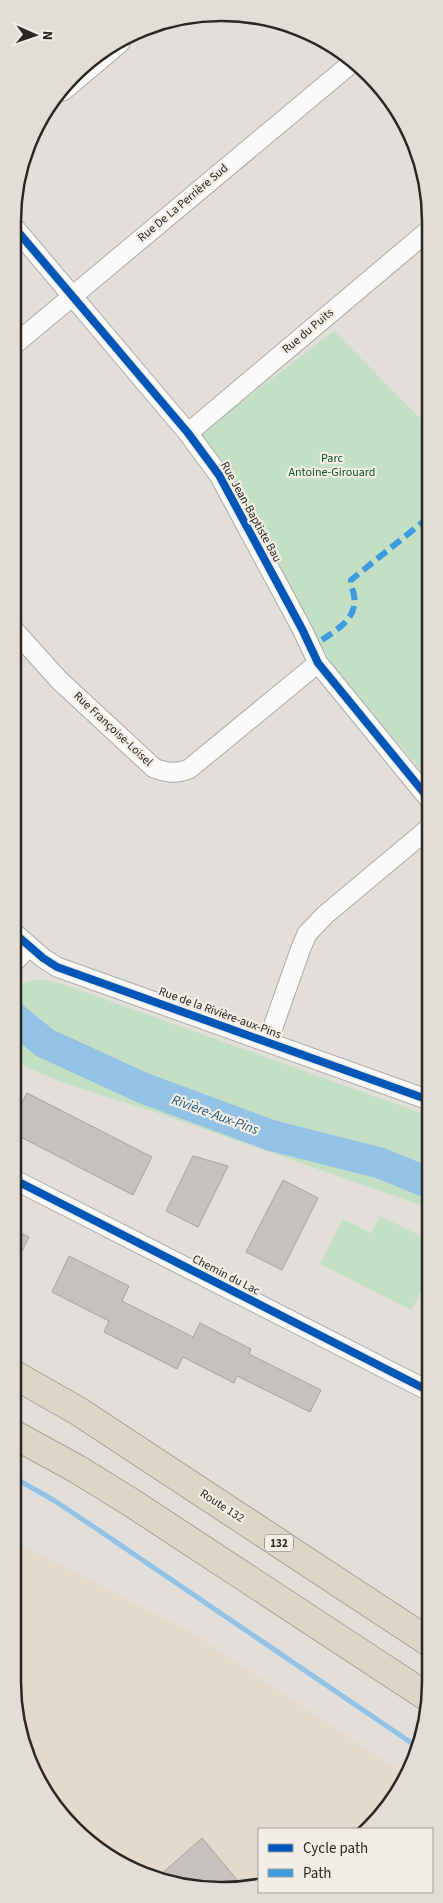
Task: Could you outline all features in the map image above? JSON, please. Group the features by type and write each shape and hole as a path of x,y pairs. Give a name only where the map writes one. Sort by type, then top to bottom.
{"highway":[{"name":"Route 132","path":"21,1379 78,1411 422,1637"},
{"path":"21,1438 77,1469 132,1503 421,1693"}],"street":[{"name":"Rue De La Perrière Sud","path":"21,339 348,66"},
{"name":"Rue Jean-Baptiste Bau","path":"21,234 188,432 219,476 318,662 422,790"},
{"name":"Rue du Puits","path":"188,432 422,236"},
{"name":"Rue Françoise-Loisel","path":"21,638 59,680 154,768 165,772 178,773 189,769 318,662"},
{"path":"268,1042 307,934 325,915 422,834"},
{"name":"Rue de la Rivière-aux-Pins","path":"21,940 57,967 422,1097"},
{"path":"21,955 29,947"},
{"name":"Chemin du Lac","path":"21,1183 422,1387"}],"shaded area":[{"path":"21,1545 190,1631 400,1771 388,1793 372,1814 358,1828 258,1828 258,1878 222,1882 182,1878 145,1867 110,1848 89,1832 71,1814 48,1782 36,1758 25,1721 21,1682"}],"green space":[{"name":"Parc Antoine-Girouard","path":"334,331 422,420 422,771 336,672 237,492 198,435"},
{"path":"37,979 60,983 422,1113 422,1206 155,1112 61,1082 28,1068 21,1062 21,985"},
{"path":"380,1216 422,1237 422,1289 411,1310 320,1264 343,1219 371,1233"}],"building":[{"path":"27,1093 152,1157 133,1195 21,1137 21,1104"},
{"path":"193,1156 228,1166 198,1227 166,1211"},
{"path":"283,1180 318,1198 282,1270 246,1252"},
{"path":"21,1233 29,1237 21,1253"},
{"path":"69,1256 129,1286 122,1301 193,1337 200,1323 251,1349 249,1354 321,1390 310,1412 237,1376 234,1383 183,1357 177,1369 104,1332 109,1321 52,1292"},
{"path":"202,1838 238,1881 222,1882 195,1880 163,1873"}],"waterway":[{"name":"Rivière-Aux-Pins","path":"21,1024 45,1043 143,1088 270,1135 380,1163 422,1180"},
{"path":"21,1482 88,1523 412,1743"}],"marked path":[{"path":"322,640 346,622 353,610 354,595 351,580 422,523"}],"cycle path":[{"path":"21,235 188,433 219,475 302,629 318,663 422,790"},
{"path":"21,939 43,958 57,967 422,1097"},
{"path":"21,1183 422,1387"}]}
